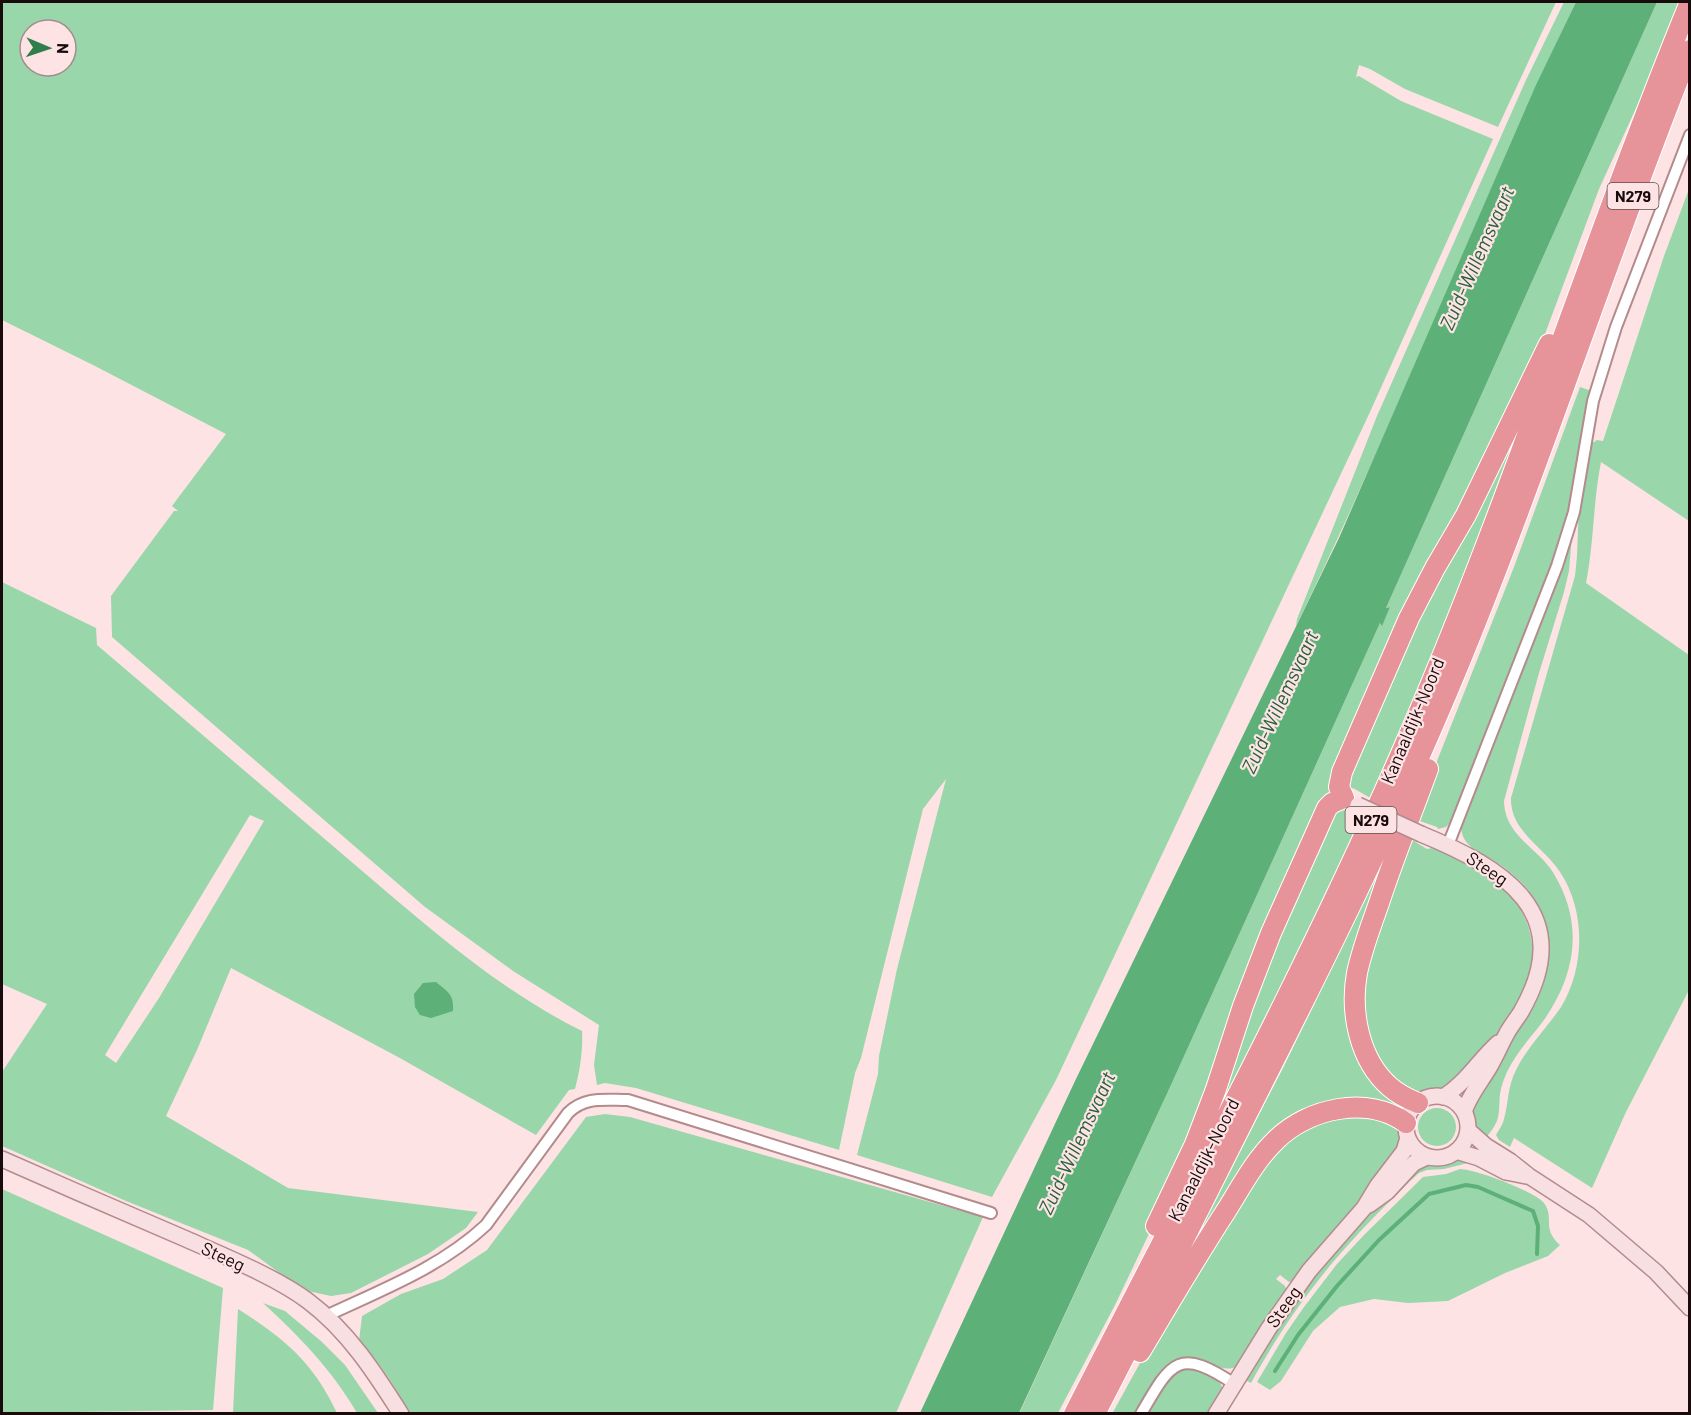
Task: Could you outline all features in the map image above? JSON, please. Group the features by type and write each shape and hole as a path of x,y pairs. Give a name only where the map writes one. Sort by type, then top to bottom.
{"highway":[{"name":"Kanaaldijk-Noord","path":"1074,1413 1284,1003 1332,906 1394,769 1455,624 1628,156 1689,2"},
{"name":"Kanaaldijk-Noord","path":"1095,1413 1349,911 1414,771 1455,674 1526,492 1645,160 1689,50"},
{"name":"N279","path":"1351,802 1339,787 1342,772 1409,618 1466,515 1536,368 1581,283"},
{"name":"N279","path":"1418,1103 1389,1087 1369,1061 1357,1026 1355,991 1361,956 1390,868 1448,712 1455,674"},
{"name":"N279","path":"1114,1336 1135,1274 1199,1133 1242,1006 1271,933 1322,817 1332,803 1351,802"},
{"name":"N279","path":"1106,1393 1134,1362 1248,1174 1274,1141 1294,1125 1310,1117 1332,1110 1352,1108 1382,1111 1395,1115 1407,1131"}],"main road":[{"name":"Steeg","path":"1351,802 1448,845 1502,876 1520,893 1538,925 1540,953 1536,981 1521,1013 1506,1035 1464,1112"},
{"name":"Steeg","path":"1443,1097 1455,1089 1506,1035"},
{"path":"1430,1097 1443,1097 1455,1102 1464,1112 1468,1130 1464,1142 1456,1151 1442,1158 1427,1156 1416,1150 1407,1131 1412,1108 1430,1097"},
{"path":"1468,1130 1486,1146 1589,1215 1656,1272 1689,1308"},
{"name":"Steeg","path":"1216,1413 1236,1385 1269,1328 1309,1271 1364,1208 1404,1151 1407,1131"},
{"path":"1456,1151 1479,1158 1506,1172 1529,1176"},
{"name":"Steeg","path":"1364,1208 1388,1192 1414,1163 1427,1156"},
{"name":"Steeg","path":"2,1159 228,1258 290,1289 326,1316 354,1345 401,1413"}],"street":[{"path":"1448,845 1557,566 1574,512 1593,401 1616,327 1689,135"},
{"path":"326,1316 428,1268 469,1240 486,1225 568,1113 576,1105 596,1099 628,1100 991,1213"},
{"path":"1141,1413 1159,1382 1172,1368 1181,1364 1190,1363 1211,1368 1236,1385"}],"shaded area":[{"path":"2,2 1556,2 1498,127 1405,89 1359,65 1356,77 1359,76 1401,101 1493,139 1370,412 1056,1080 992,1197 857,1155 878,1074 879,1056 897,969 946,779 923,809 861,1058 855,1073 839,1150 636,1088 605,1083 597,1085 594,1065 599,1025 513,971 425,907 112,637 111,596 174,511 178,511 172,506 226,434 2,320"},
{"path":"1564,2 1576,2 1333,549 1296,626 1377,416 1526,80"},
{"path":"1657,2 1679,2 1643,93 1599,189 1542,342 1335,788 1167,1196 1115,1305 1058,1413 1019,1414 1380,623 1382,625 1390,607 1386,608"},
{"path":"1689,189 1689,521 1601,462 1586,583 1689,655 1689,990 1626,1112 1592,1188 1514,1138 1510,1147 1499,1140 1496,1135 1506,1112 1516,1070 1561,1007 1569,991 1575,975 1579,939 1578,921 1568,887 1560,872 1516,820 1511,798 1575,576 1579,504 1588,446 1597,440 1603,441 1664,256"},
{"path":"1539,377 1475,552 1372,799 1353,788 1351,790 1347,782 1392,667"},
{"path":"1580,387 1592,391 1570,507 1556,558 1453,820 1446,827 1438,829 1414,819 1514,567"},
{"path":"1572,535 1569,571 1564,592 1504,801 1510,824 1548,865 1563,893 1570,911 1572,948 1569,967 1555,1003 1519,1051 1507,1072 1500,1091 1497,1121 1484,1140 1474,1123 1473,1103 1524,1021 1541,988 1547,970 1548,934 1539,906 1522,882 1470,846 1463,836 1461,823"},
{"path":"2,582 96,628 97,645 408,910 491,976 582,1031 581,1060 575,1089 569,1090 536,1135 398,1057 231,968 197,1050 166,1116 288,1188 478,1212 466,1228 428,1254 351,1293 331,1296 303,1290 248,1250 126,1201 2,1146 2,1072 47,1004 2,984","holes":["250,815 264,821 159,998 116,1063 105,1055"]},
{"path":"1343,807 1343,809 1364,817 1315,922 1188,1173 1224,1076 1327,818"},
{"path":"1405,815 1351,1016 1408,1106 1403,1114 1299,1118 1160,1306 1283,1068"},
{"path":"1407,837 1427,849 1433,848 1456,856 1501,886 1524,917 1530,934 1532,952 1531,970 1525,990 1515,1009 1455,1085 1444,1090 1413,1094 1386,1077 1372,1055 1360,989"},
{"path":"1437,1108 1444,1109 1450,1114 1455,1120 1455,1134 1450,1140 1444,1145 1437,1146 1430,1145 1424,1140 1419,1134 1418,1127 1419,1120 1424,1114 1430,1109"},
{"path":"1361,1113 1398,1127 1401,1143 1349,1217 1294,1281 1289,1282 1280,1275 1276,1279 1285,1286 1287,1291 1238,1366 1225,1368 1203,1361 1185,1359 1137,1413 1112,1414 1145,1354 1250,1179 1301,1127"},
{"path":"605,1114 630,1117 983,1217 896,1413 409,1413 387,1375 359,1341 362,1316 401,1294 443,1279 487,1250 586,1117"},
{"path":"1460,1159 1472,1162 1419,1173 1365,1226 1296,1311 1251,1383 1245,1380 1299,1293 1360,1223 1424,1164 1441,1164"},
{"path":"1460,1169 1505,1182 1539,1198 1547,1208 1551,1233 1560,1245 1548,1256 1505,1273 1448,1301 1408,1303 1374,1299 1340,1307 1313,1331 1281,1381 1270,1390 1257,1382 1304,1307 1337,1264 1364,1235 1423,1177 1446,1174"},
{"path":"2,1189 223,1288 213,1410 2,1413"},
{"path":"263,1303 285,1311 322,1342 345,1365 378,1413 357,1413 337,1382 314,1354"},
{"path":"238,1309 270,1331 296,1353 318,1379 337,1413 233,1413"},
{"path":"1181,1368 1194,1368 1207,1372 1221,1384 1223,1390 1211,1413 1147,1414 1171,1375"}],"water":[{"name":"Zuid-Willemsvaart","path":"1576,2 1657,2 1386,608 1390,607 1382,626 1380,623 1171,1085 1019,1413 920,1413 1075,1081 1339,538 1536,85"},
{"path":"436,982 451,997 453,1011 431,1018 420,1015 415,1007 414,994 423,983"}],"waterway":[{"path":"1275,1371 1298,1335 1337,1286 1379,1240 1429,1194 1466,1185 1478,1187 1533,1211 1538,1226 1537,1254"}]}
